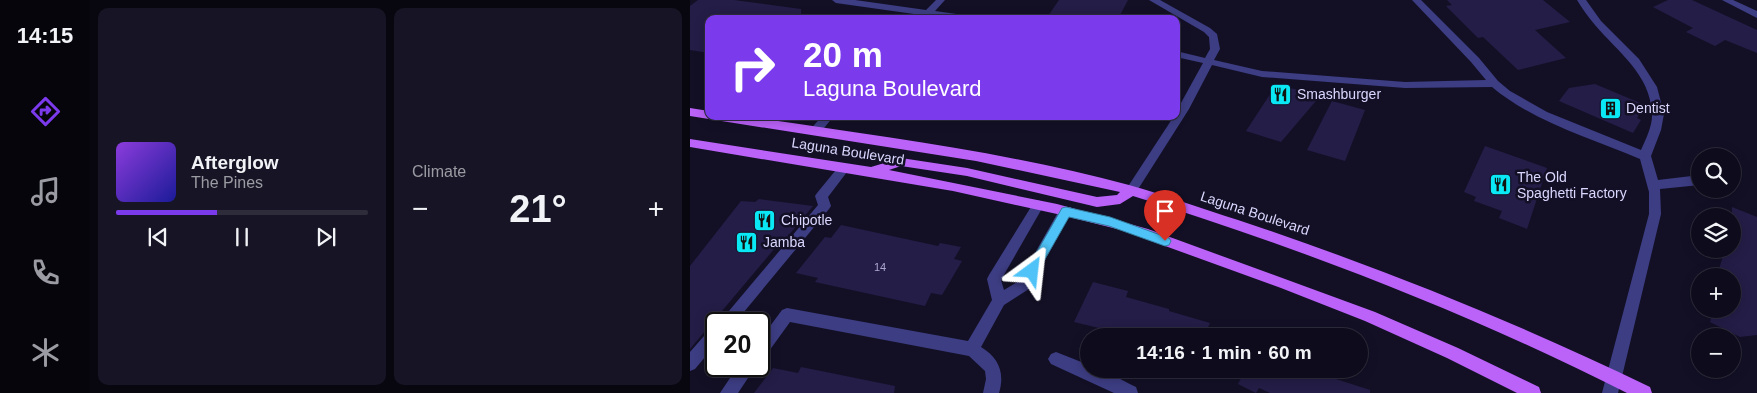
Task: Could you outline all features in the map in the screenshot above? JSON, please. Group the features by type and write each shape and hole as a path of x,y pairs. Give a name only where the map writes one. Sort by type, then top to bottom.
{"main road":[{"path":"690,112 705,114"},
{"name":"Laguna Boulevard","path":"742,120 969,156 1131,191 1288,242 1382,276 1483,318 1612,385 1644,393"},
{"name":"Laguna Boulevard","path":"690,142 937,183 1038,204 1110,222 1274,278 1348,307 1478,364 1532,393"},
{"path":"870,172 901,162 967,172 1097,202 1120,198 1131,191"}],"street":[{"path":"836,0 919,15"},
{"path":"926,15 940,0"},
{"path":"1153,0 1207,30 1214,36 1215,49 1180,115"},
{"path":"1416,0 1475,60 1494,83 1517,101 1543,115 1645,156"},
{"path":"1581,0 1602,26 1635,61 1652,87 1658,114 1655,130 1645,156 1656,200 1655,214 1612,385"},
{"path":"1726,0 1757,15"},
{"path":"1180,55 1256,74 1379,84 1471,85 1494,83"},
{"path":"815,131 826,120"},
{"path":"1131,191 1177,120"},
{"path":"734,312 825,206 821,196 844,168"},
{"path":"1652,185 1691,181"},
{"path":"998,301 994,279 1038,204"},
{"path":"972,349 998,301 1024,285 1066,211"},
{"path":"770,338 787,315 972,349 983,356 992,367 996,379 991,393"},
{"path":"690,364 705,346"},
{"path":"1056,359 1099,377 1130,393"},
{"path":"728,393 740,377"}],"building":[{"path":"698,0 734,0 801,9 801,15 705,15 705,52 690,50 690,6"},
{"path":"1059,0 1128,0 1120,15 1049,15"},
{"path":"1447,0 1543,0 1570,22 1535,30 1566,58 1518,70 1483,37 1478,38 1446,6 1452,5"},
{"path":"1668,0 1692,0 1757,30 1757,53 1725,40 1715,46 1686,32 1693,28 1653,7"},
{"name":"Dentist","path":"1595,84 1645,105 1637,118 1641,120 1633,133 1559,101 1569,88"},
{"path":"1276,85 1321,95 1281,142 1246,131"},
{"path":"1332,101 1365,110 1345,161 1307,150"},
{"name":"The Old Spaghetti Factory","path":"1485,146 1547,168 1527,229 1499,218 1502,211 1474,201 1476,197 1464,192"},
{"path":"759,199 813,206 721,312 705,312 705,331 690,349 690,266 741,201 755,202"},
{"path":"1741,211 1757,217 1757,335 1741,337 1741,328 1722,328 1710,322 1711,318 1741,318 1741,268 1719,268 1722,258 1741,258"},
{"path":"841,225 938,246 940,243 961,247 954,259 962,261 942,295 931,293 925,306 815,282 818,278 796,273 825,237 831,238"},
{"path":"1093,282 1128,291 1126,297 1210,323 1208,328 1099,328 1074,322"},
{"path":"801,367 895,386 894,393 754,393 766,377 770,377 770,372 773,368 798,373"},
{"path":"1241,378 1334,378 1370,390 1370,393 1270,393 1259,388 1256,393 1238,384"}],"place":[{"name":"Smashburger","path":"1281,94"},
{"name":"Dentist","path":"1610,108"},
{"name":"The Old Spaghetti Factory","path":"1501,185"},
{"name":"Chipotle","path":"765,220"},
{"name":"Jamba","path":"747,242"}],"route":[{"path":"1032,271 1066,211 1110,222 1165,241"}]}
